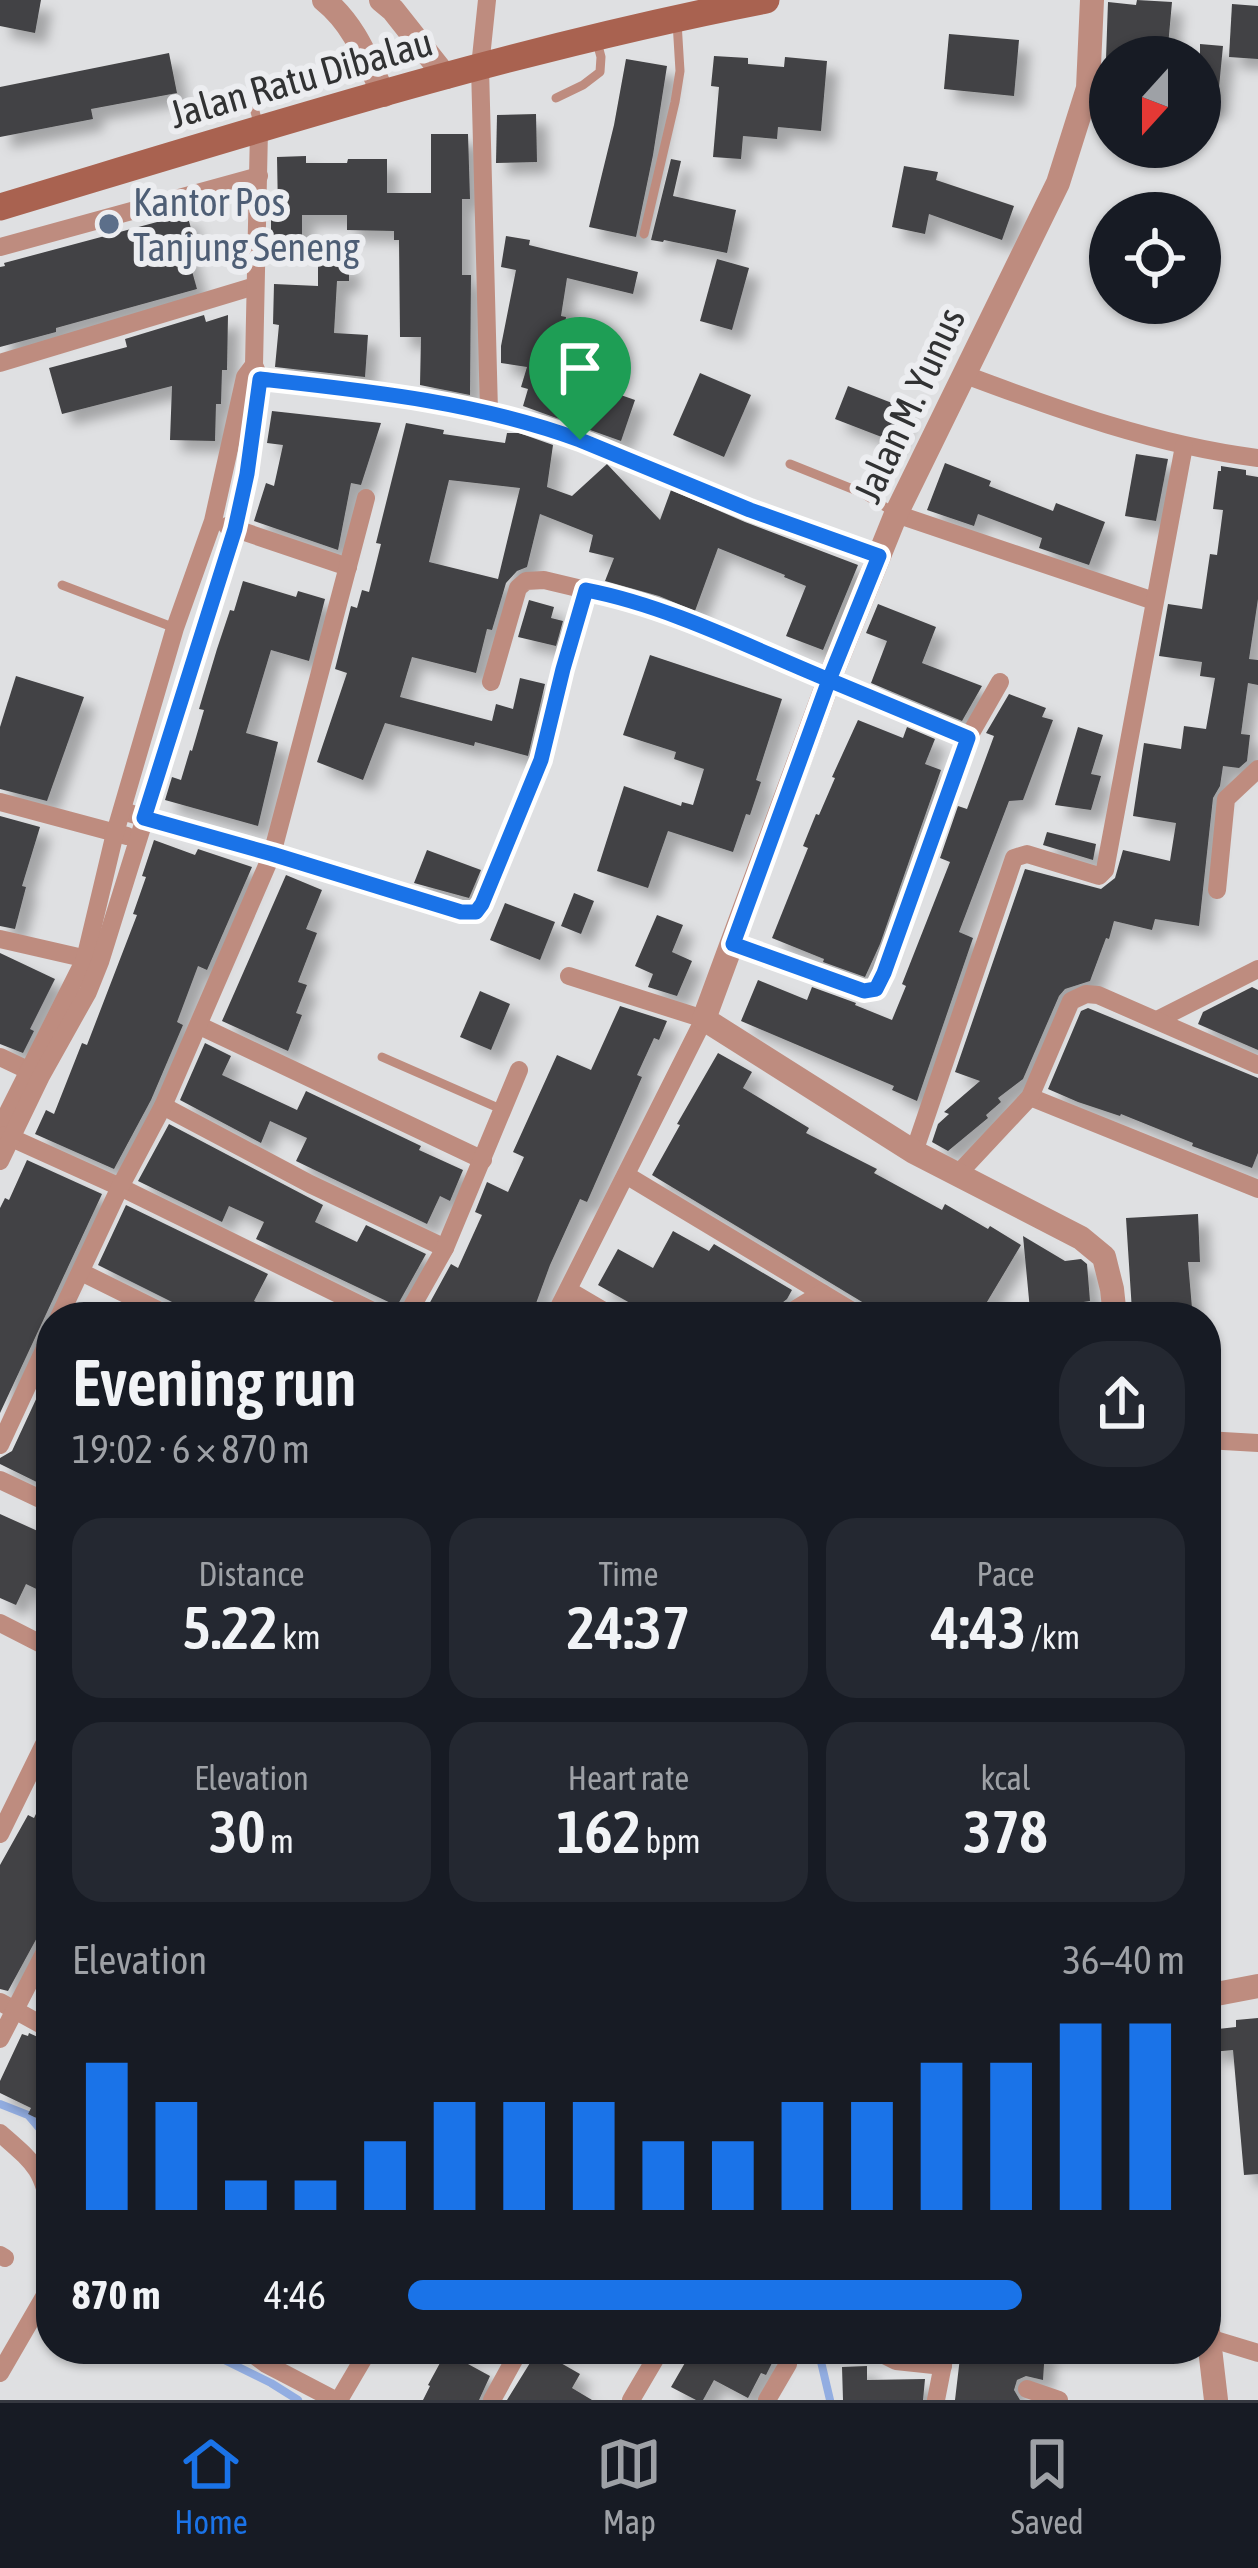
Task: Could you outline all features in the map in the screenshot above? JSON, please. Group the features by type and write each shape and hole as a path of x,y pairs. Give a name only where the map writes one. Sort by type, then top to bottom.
{"main road":[{"name":"Jalan Ratu Dibalau","path":"0,207 480,67 677,17 766,0"}],"street":[{"path":"324,0 353,30 384,95"},
{"path":"381,0 446,77"},
{"path":"487,0 480,67 488,411"},
{"name":"Jalan M. Yunus","path":"704,1019 829,680 896,514 1058,183 1088,88 1092,0"},
{"path":"93,960 144,818 235,529 247,474 259,130"},
{"path":"0,247 260,176"},
{"path":"0,363 255,286"},
{"path":"253,374 488,411 580,440 750,510 879,556"},
{"path":"0,1161 4,1133 34,1073 88,992 115,833 175,628 213,521 253,374"},
{"path":"963,374 1072,415 1184,446 1258,458"},
{"path":"914,1152 1014,858 1027,854 1099,876 1105,870 1184,446"},
{"path":"66,1302 164,1106 272,854 366,497"},
{"path":"896,514 1154,601"},
{"path":"213,521 348,567"},
{"path":"491,682 518,588 526,581 544,580 655,609 968,738"},
{"path":"122,812 461,912 476,912 541,760 586,590"},
{"path":"733,944 864,991 876,989 968,738 1000,682"},
{"path":"1217,890 1226,800 1258,769"},
{"path":"0,802 137,839"},
{"path":"0,939 93,960"},
{"path":"1157,1020 1258,969"},
{"path":"569,976 704,1019 914,1152 1081,1238 1104,1257 1113,1302"},
{"path":"957,1174 1030,1097 1071,1001 1078,996 1097,995 1258,1065"},
{"path":"562,1302 704,1019"},
{"path":"200,1026 483,1160"},
{"path":"0,1058 34,1073"},
{"path":"414,1302 445,1248 519,1070"},
{"path":"1030,1097 1258,1189"},
{"path":"164,1106 445,1248"},
{"path":"4,1133 354,1302"},
{"path":"626,1174 837,1302"},
{"path":"80,1273 141,1302"},
{"path":"568,1290 588,1302"},
{"path":"807,1302 822,1293"},
{"path":"0,1445 36,1377"},
{"path":"1221,1441 1258,1443"},
{"path":"0,1480 36,1497"},
{"path":"0,1623 36,1641"},
{"path":"0,1834 36,1761"},
{"path":"0,2039 8,2006 36,1963"},
{"path":"1221,1993 1258,1986"},
{"path":"8,2006 36,2022"},
{"path":"0,2133 36,2168"},
{"path":"0,2373 36,2311"},
{"path":"1221,2333 1258,2353"},
{"path":"266,2364 337,2400 360,2364"},
{"path":"491,2400 511,2364"},
{"path":"631,2400 652,2364"},
{"path":"767,2400 788,2364"},
{"path":"936,2400 944,2364"},
{"path":"1212,2364 1216,2400"},
{"path":"1028,2389 1059,2400"}],"lane":[{"path":"644,234 668,144 680,71 677,17"},
{"path":"556,98 600,72 595,37"},
{"path":"259,130 251,95 254,89 313,70"},
{"path":"790,464 860,492 896,514"},
{"path":"62,585 175,628"},
{"path":"382,1057 503,1110"}],"building":[{"path":"0,0 41,0 35,33 0,26"},
{"path":"1137,0 1172,2 1169,36 1107,36 1108,2 1136,5"},
{"path":"1232,4 1258,6 1258,59 1229,57"},
{"path":"949,34 1019,40 1014,96 944,89"},
{"path":"169,53 177,93 91,109 93,119 0,137 0,87"},
{"path":"714,56 784,67 785,57 827,61 821,131 778,127 777,139 743,136 741,159 713,157 719,87 711,86"},
{"path":"626,59 667,66 636,237 589,227"},
{"path":"536,114 537,162 496,163 497,115"},
{"path":"431,134 468,134 470,199 462,199 462,275 471,275 470,395 420,385 421,337 400,337 399,240 394,240 394,231 347,230 347,215 302,215 302,240 271,240 271,211 278,211 277,157 306,156 306,163 387,159 387,193 431,193"},
{"path":"671,159 681,161 673,196 736,210 727,253 651,240"},
{"path":"904,166 938,172 936,180 1014,206 1002,240 929,214 925,234 892,227"},
{"path":"187,214 195,243 185,246 197,289 0,347 0,267 4,263"},
{"path":"506,236 638,272 633,294 567,278 561,316 566,317 558,369 635,400 621,441 523,406 528,389 521,387 527,367 501,363 516,270 501,267"},
{"path":"717,259 749,268 732,330 700,321"},
{"path":"318,262 349,262 349,281 337,281 334,333 368,335 365,377 275,367 279,325 273,324 274,284 318,286"},
{"path":"204,315 206,322 228,315 227,370 222,370 221,404 216,404 215,441 170,440 172,386 62,414 49,368 127,347 125,339"},
{"path":"700,373 751,395 724,457 673,435"},
{"path":"848,386 905,408 892,441 835,419"},
{"path":"272,411 381,423 361,485 351,483 338,550 254,521 266,483 274,486 283,445 267,443"},
{"path":"406,423 505,443 507,433 519,433 553,445 547,487 572,496 607,464 660,520 671,490 858,565 823,650 786,636 806,586 785,575 718,548 695,611 605,581 614,558 589,552 593,535 540,514 527,567 506,583 476,673 412,657 400,697 492,721 496,704 513,709 520,678 545,684 528,756 385,723 363,780 317,762 347,673 335,669 351,606 357,608 362,590 369,592 381,544 376,543","holes":["449,480 520,488 498,579 429,562"]},
{"path":"1136,454 1168,459 1156,521 1125,516"},
{"path":"945,463 1053,511 1056,503 1105,522 1089,565 1039,548 1042,538 978,514 974,526 927,510"},
{"path":"1221,466 1258,477 1258,599 1249,659 1258,660 1258,685 1248,683 1241,734 1250,735 1247,761 1239,768 1223,766 1213,798 1199,926 1155,919 1152,930 1114,921 1090,981 1065,989 1059,996 1023,1079 998,1098 1001,1102 988,1118 948,1151 932,1142 938,1124 949,1114 944,1112 980,1081 955,1072 1025,869 1101,889 1115,878 1123,850 1170,861 1176,823 1133,816 1144,743 1181,749 1184,726 1206,729 1215,678 1200,676 1202,662 1159,656 1168,604 1202,609 1223,510 1213,509"},
{"path":"243,581 296,597 298,591 325,599 309,661 271,650 246,733 278,742 258,826 165,800 172,777 181,780 192,751 204,710 199,709"},
{"path":"529,600 554,607 551,618 563,621 556,646 518,637"},
{"path":"878,604 936,627 922,663 982,686 962,721 871,683 887,641 866,633"},
{"path":"650,655 782,699 756,780 761,782 733,852 668,831 648,888 597,871 624,786 681,806 682,802 693,805 704,769 674,759 676,752 623,735"},
{"path":"16,676 84,697 47,801 0,789 0,727"},
{"path":"1009,694 1046,708 1042,717 1053,720 1023,800 1009,801 959,932 973,938 917,1101 892,1090 894,1086 741,1021 758,980 807,1000 812,987 892,1020 950,862 940,858 958,806 967,809 994,736 986,733"},
{"path":"858,720 903,738 907,727 935,739 925,764 941,770 865,977 772,938 808,848 803,846"},
{"path":"1078,727 1103,735 1091,774 1101,776 1091,810 1055,805"},
{"path":"0,816 40,827 15,929 0,926"},
{"path":"1047,832 1096,844 1093,860 1043,845"},
{"path":"154,840 252,867 207,970 198,966 177,1022 183,1025 114,1169 35,1134 46,1110 54,1114 82,1043 87,1045 137,915 133,914"},
{"path":"427,850 481,870 469,898 414,883"},
{"path":"286,875 322,890 306,929 317,933 298,982 307,985 288,1051 222,1021"},
{"path":"574,893 594,901 581,934 561,926"},
{"path":"505,903 555,922 540,960 490,940"},
{"path":"657,915 683,925 672,952 692,961 677,996 648,987 653,974 635,966"},
{"path":"0,953 55,979 23,1053 0,1044"},
{"path":"1252,987 1258,990 1258,1050 1198,1024 1203,1012"},
{"path":"480,991 510,1004 491,1050 460,1037"},
{"path":"620,1006 667,1021 659,1040 654,1038 637,1075 642,1077 587,1202 580,1199 536,1302 430,1302 451,1264 458,1268 482,1215 475,1212 487,1182 508,1192 524,1157 513,1152 557,1055 591,1070"},
{"path":"1088,1008 1258,1078 1258,1153 1252,1168 1048,1089 1081,1011"},
{"path":"205,1043 231,1056 222,1075 297,1110 306,1091 463,1170 450,1201 440,1196 427,1224 296,1161 307,1138 270,1121 261,1143 180,1100"},
{"path":"718,1053 752,1072 743,1088 809,1128 806,1133 877,1169 874,1173 942,1210 945,1204 1021,1245 987,1302 862,1302 652,1175"},
{"path":"169,1124 323,1205 315,1222 357,1242 366,1225 426,1254 399,1302 389,1302 256,1239 264,1222 229,1206 222,1222 138,1181"},
{"path":"27,1160 102,1194 52,1302 36,1302 36,1336 0,1413 0,1208 5,1198 9,1200"},
{"path":"126,1205 268,1274 256,1302 172,1302 98,1265"},
{"path":"1198,1214 1200,1262 1188,1262 1191,1302 1131,1302 1126,1218"},
{"path":"673,1231 709,1251 714,1244 792,1290 783,1302 628,1302 598,1285 618,1249 653,1268"},
{"path":"1023,1236 1065,1261 1081,1259 1087,1264 1090,1301 1029,1302"},
{"path":"36,1399 36,1482 0,1464 0,1458 12,1451"},
{"path":"0,1514 36,1530 36,1589 26,1584 16,1605 0,1598"},
{"path":"36,1814 36,1940 8,1991 0,1989 0,1865 28,1815 34,1818"},
{"path":"1258,2018 1258,2174 1244,2175 1233,2050 1221,2051 1221,2029 1236,2027 1236,2020"},
{"path":"22,2034 36,2036 36,2118 28,2114 31,2108 0,2093 0,2081"},
{"path":"439,2364 468,2364 490,2376 479,2400 423,2400"},
{"path":"529,2364 562,2364 580,2374 572,2388 592,2400 507,2400"},
{"path":"684,2364 772,2364 748,2398 714,2380 703,2400 671,2387"},
{"path":"959,2364 1044,2364 1043,2380 1026,2376 1017,2380 1014,2390 1020,2400 955,2400"},
{"path":"867,2366 867,2380 925,2379 923,2400 843,2400 842,2367"}],"waterway":[{"path":"0,2104 28,2115 36,2124"},
{"path":"232,2364 298,2400"},
{"path":"822,2364 830,2400"}],"place":[{"name":"Kantor Pos Tanjung Seneng","path":"109,224"}],"route":[{"path":"580,440 488,411 401,394 260,379 235,529 144,818 461,912 476,912 541,760 586,590 607,594 829,680 733,944 864,991 876,989 968,738 829,680 879,556 750,510 580,440"}]}
